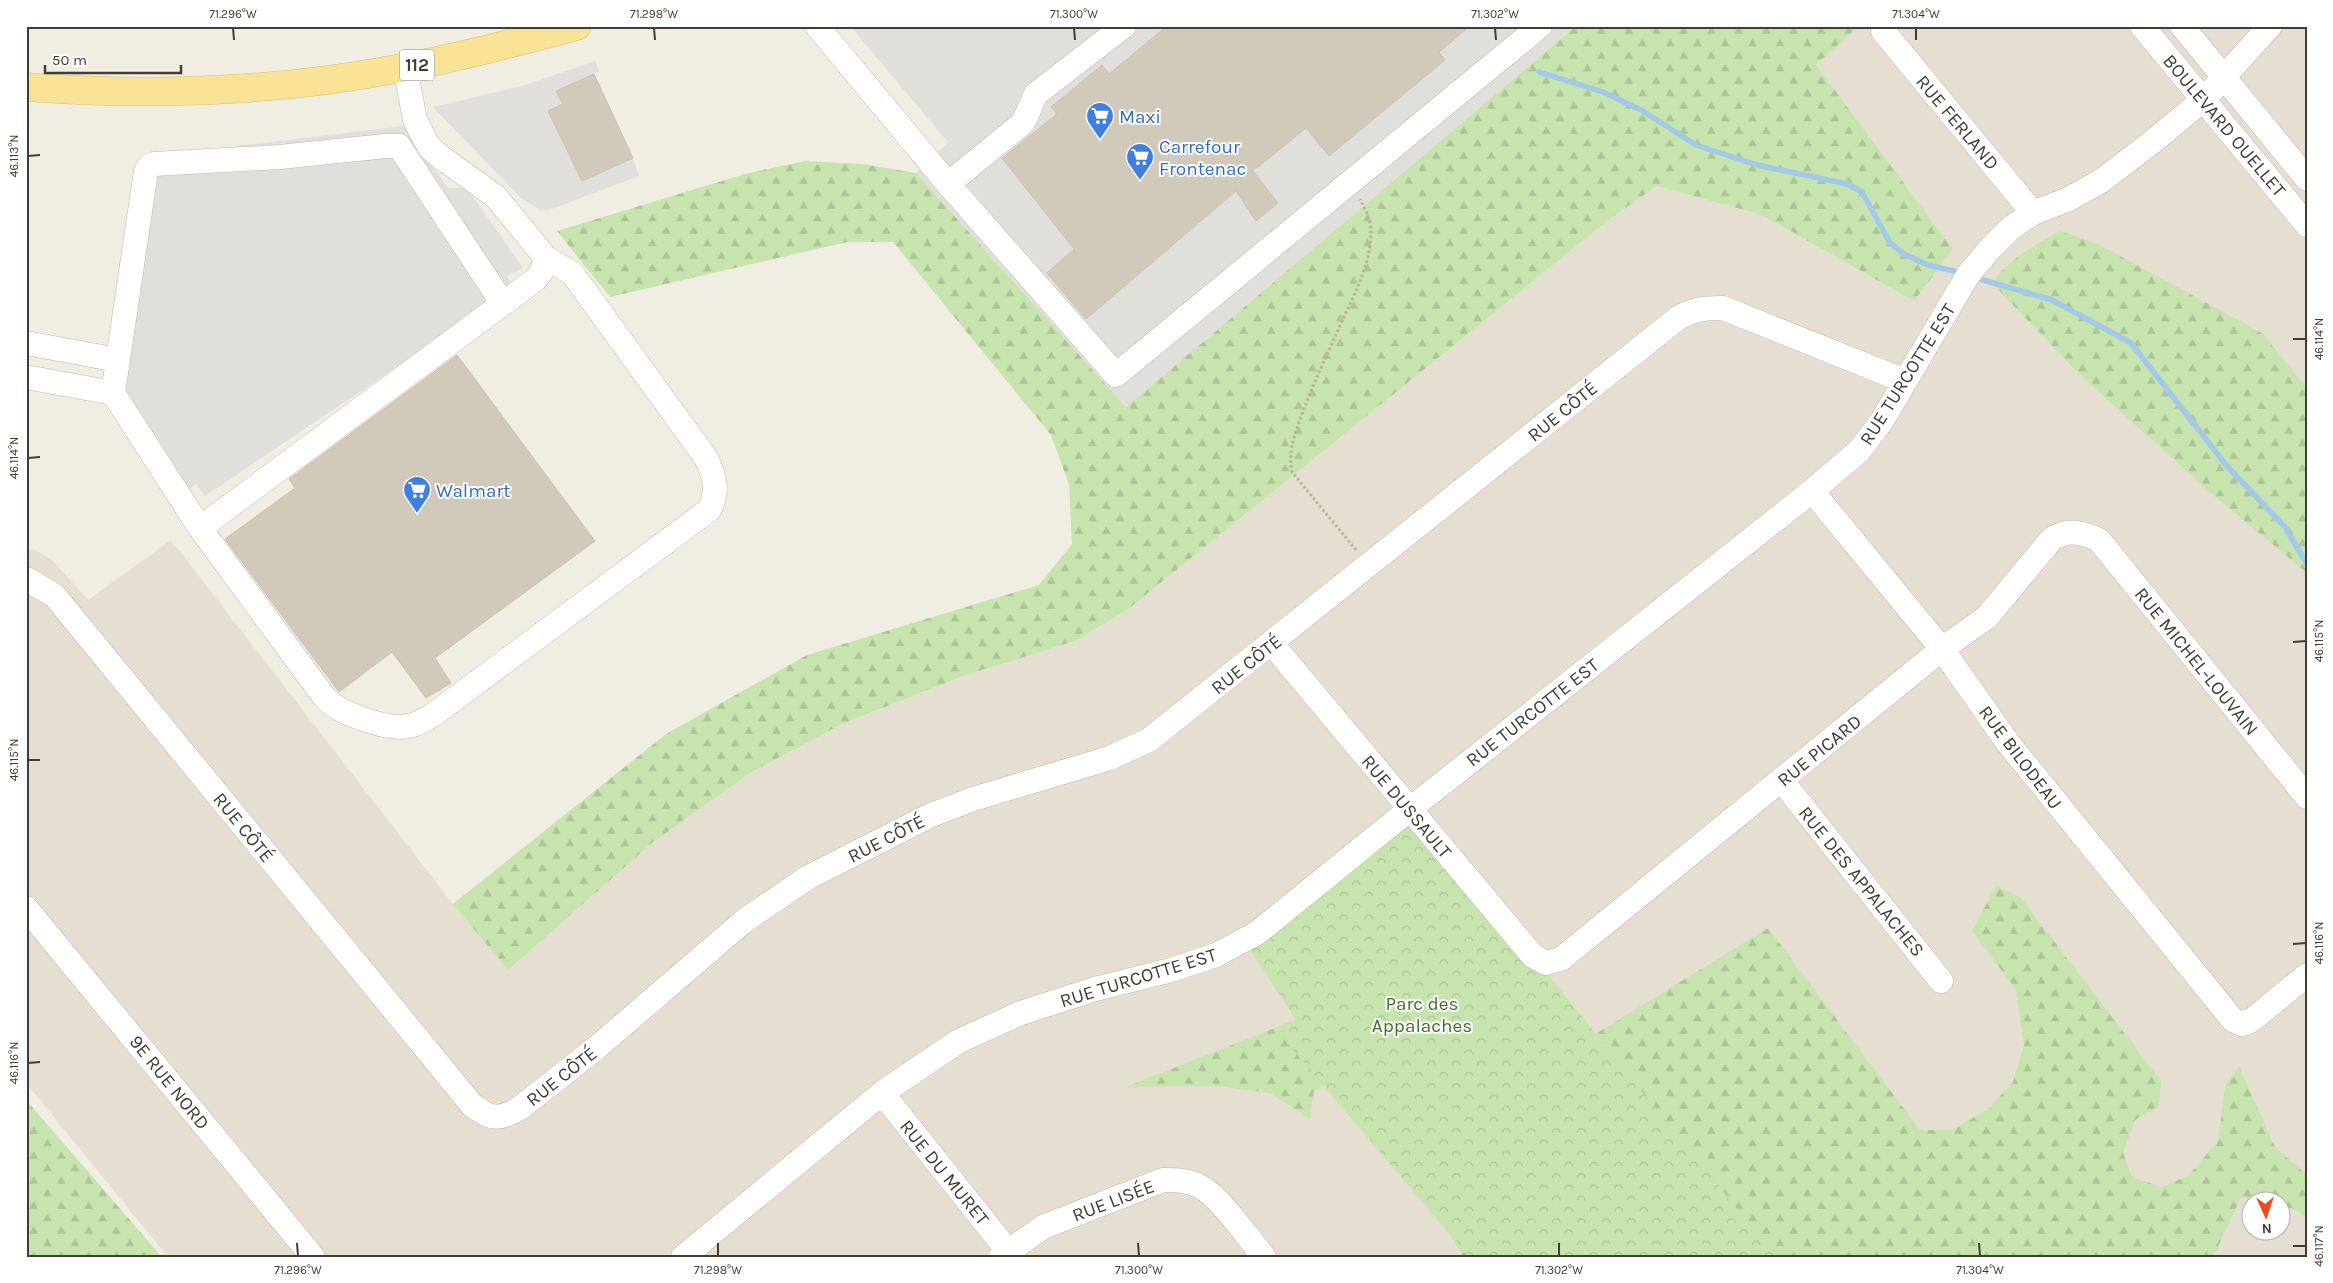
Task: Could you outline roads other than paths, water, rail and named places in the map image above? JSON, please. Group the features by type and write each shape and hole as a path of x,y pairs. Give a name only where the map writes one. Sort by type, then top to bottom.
{"main road":[{"name":"112","path":"26,87 80,91 145,92 313,81 405,67 482,51 577,26"}],"street":[{"path":"817,26 948,184 1116,375 1540,26"},
{"path":"948,184 1023,123 1036,94 1124,26"},
{"name":"BOULEVARD OUELLET","path":"2142,26 2307,224"},
{"name":"BOULEVARD OUELLET","path":"2182,26 2307,179"},
{"name":"RUE TURCOTTE EST","path":"683,1257 882,1093 959,1041 1021,1013 1095,989 1171,970 1216,956 1256,933 1812,491 1859,451 1884,419 1968,275 2011,228 2033,214 2069,199 2102,182 2203,100 2270,26"},
{"name":"RUE FERLAND","path":"1883,32 2033,214"},
{"path":"405,67 415,120 428,147 495,196 546,258 572,273 706,458 716,485 714,500 709,510 433,715 408,727 394,727 332,706 200,528 113,393 146,172 149,166 154,164 280,157 399,146 504,304"},
{"path":"200,528 535,280 542,271 546,258"},
{"name":"RUE CÔTÉ","path":"26,579 54,595 472,1105 483,1114 495,1118 507,1116 520,1108 595,1049 744,921 807,878 931,815 973,798 1110,758 1149,740 1272,644 1670,324 1690,311 1704,308 1723,308 1905,381"},
{"path":"26,343 118,360"},
{"path":"26,377 113,393"},
{"name":"RUE BILODEAU","path":"1812,491 1942,649 2008,743 2233,1020 2242,1024 2252,1020 2307,975"},
{"name":"RUE PICARD","path":"1546,963 1560,959 1782,781 1942,649 1987,618 2056,535 2081,532"},
{"name":"RUE MICHEL-LOUVAIN","path":"2081,532 2099,540 2307,797"},
{"name":"RUE DUSSAULT","path":"1272,644 1533,956 1546,963"},
{"name":"RUE DES APPALACHES","path":"1782,781 1941,981"},
{"name":"9E RUE NORD","path":"26,908 313,1257"},
{"name":"RUE DU MURET","path":"882,1093 1004,1254"},
{"name":"RUE LISÉE","path":"1004,1254 1043,1227 1163,1180 1184,1180 1202,1187 1216,1200 1264,1257"}],"waterway":[{"path":"1539,72 1603,92 1643,111 1696,145 1757,165 1847,184 1862,192 1890,243 1904,254 1928,265 1962,273"},
{"path":"1973,277 2052,300 2131,343 2226,465 2285,527 2307,564"}],"place":[{"name":"Maxi","path":"1100,140"},
{"name":"Carrefour Frontenac","path":"1140,181"},
{"name":"Walmart","path":"417,514"}],"park label":[{"name":"Parc des Appalaches","path":"1422,1014"}]}
